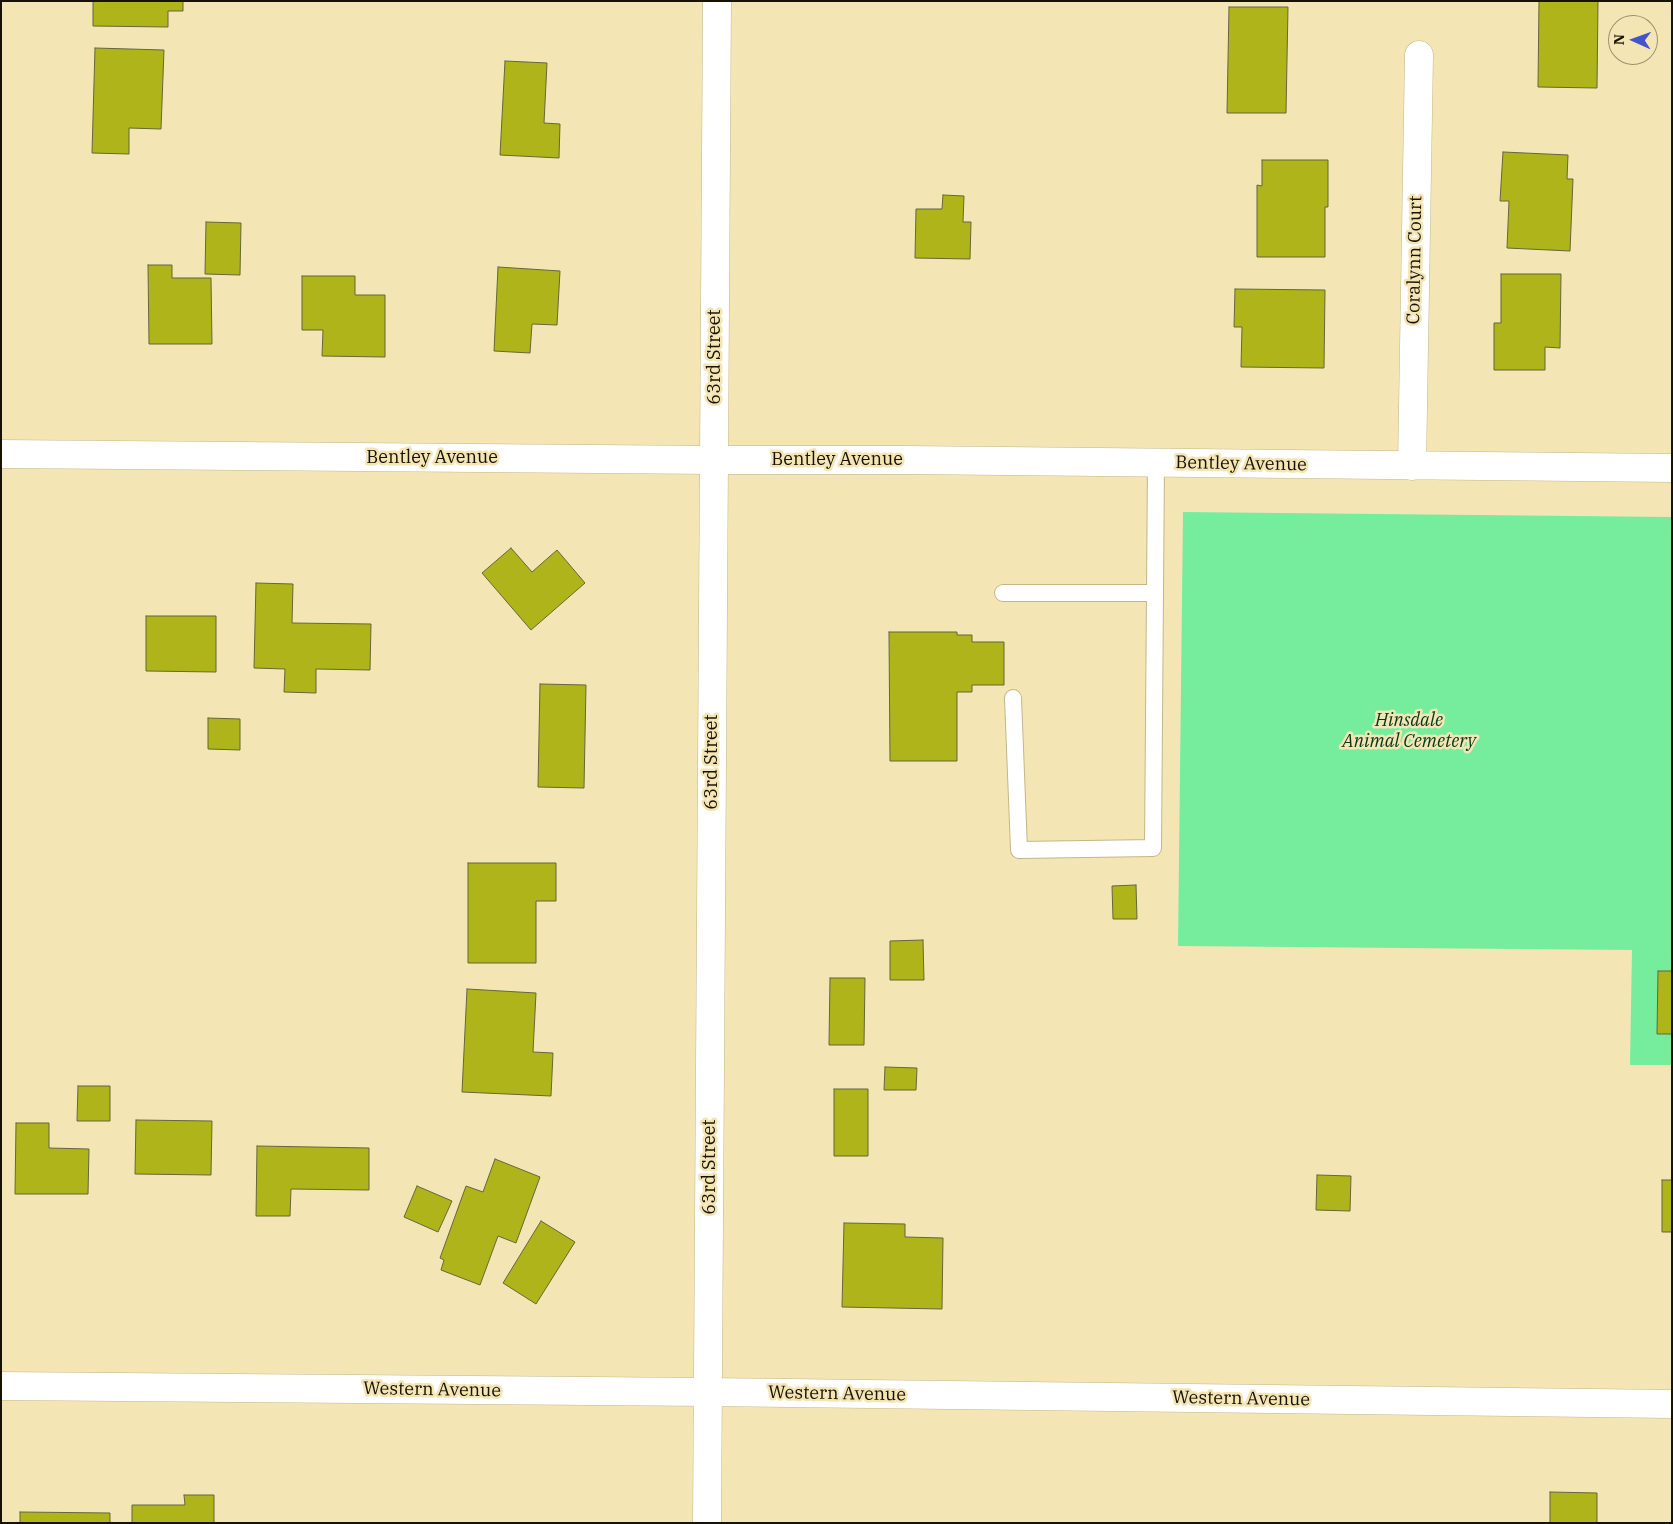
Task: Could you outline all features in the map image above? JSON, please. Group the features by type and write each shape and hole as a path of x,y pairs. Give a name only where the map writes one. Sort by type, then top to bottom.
{"street":[{"name":"63rd Street","path":"707,1523 718,1"},
{"name":"Coralynn Court","path":"1412,466 1419,55"},
{"name":"Bentley Avenue","path":"1,454 1672,468"},
{"name":"Western Avenue","path":"1,1386 708,1392 1672,1404"}],"lane":[{"path":"1013,698 1020,850 1154,848 1156,463"},
{"path":"1003,593 1155,593"}],"green space":[{"name":"Hinsdale Animal Cemetery","path":"1183,512 1672,517 1672,1065 1630,1065 1632,950 1178,946"}],"building":[{"path":"93,1 183,1 183,11 168,11 168,27 93,26"},
{"path":"1539,1 1598,1 1597,88 1538,87"},
{"path":"1229,7 1288,7 1286,113 1227,113"},
{"path":"95,48 164,50 161,129 129,128 129,154 92,153"},
{"path":"505,61 547,63 544,123 560,124 559,158 500,155"},
{"path":"1503,152 1568,155 1567,179 1573,179 1570,251 1507,248 1509,201 1500,201"},
{"path":"1262,160 1328,160 1328,207 1325,207 1325,257 1257,257 1257,185 1262,186"},
{"path":"943,195 964,196 963,222 971,222 970,259 915,258 916,209 942,209"},
{"path":"206,222 241,223 240,275 205,274"},
{"path":"148,265 172,265 172,278 211,278 212,344 149,344"},
{"path":"498,267 560,271 557,325 532,324 530,353 494,351"},
{"path":"1501,274 1561,274 1560,348 1545,347 1545,370 1494,370 1494,323 1501,323"},
{"path":"302,276 355,276 355,295 385,295 385,357 322,356 323,330 302,330"},
{"path":"1235,289 1325,290 1324,368 1241,367 1242,327 1234,327"},
{"path":"511,548 532,572 557,550 585,583 531,630 482,573"},
{"path":"256,583 293,584 292,623 371,624 370,670 316,669 316,693 284,692 285,669 254,668"},
{"path":"146,616 216,616 216,672 146,671"},
{"path":"889,632 957,632 957,635 972,635 972,642 1004,642 1004,685 972,685 972,692 957,692 957,761 890,761"},
{"path":"540,684 586,685 584,788 538,787"},
{"path":"208,718 240,719 240,750 208,749"},
{"path":"468,863 556,863 556,901 536,901 536,963 468,963"},
{"path":"1136,885 1137,919 1113,919 1112,886"},
{"path":"923,940 924,980 890,980 890,941"},
{"path":"1658,971 1672,971 1672,1034 1657,1034"},
{"path":"830,978 865,978 864,1045 829,1045"},
{"path":"467,989 536,993 533,1052 553,1053 551,1096 462,1092"},
{"path":"885,1067 917,1068 916,1090 884,1090"},
{"path":"78,1086 110,1086 110,1121 77,1121"},
{"path":"834,1089 868,1089 868,1156 834,1156"},
{"path":"136,1120 212,1121 211,1175 135,1174"},
{"path":"16,1123 49,1123 49,1148 89,1149 88,1194 15,1194"},
{"path":"257,1146 369,1148 369,1190 291,1189 290,1216 256,1216"},
{"path":"495,1159 540,1177 516,1243 498,1236 480,1285 441,1270 444,1260 440,1258 466,1186 483,1192"},
{"path":"1317,1175 1351,1176 1350,1211 1316,1210"},
{"path":"1662,1180 1672,1180 1672,1232 1662,1232"},
{"path":"417,1186 452,1201 438,1232 404,1217"},
{"path":"541,1221 575,1242 536,1304 503,1283"},
{"path":"844,1223 905,1224 905,1237 943,1238 942,1309 842,1307"},
{"path":"1550,1492 1597,1493 1597,1523 1550,1523"},
{"path":"184,1495 214,1495 214,1523 132,1523 132,1505 185,1505"},
{"path":"20,1512 110,1513 110,1523 20,1523"}]}
